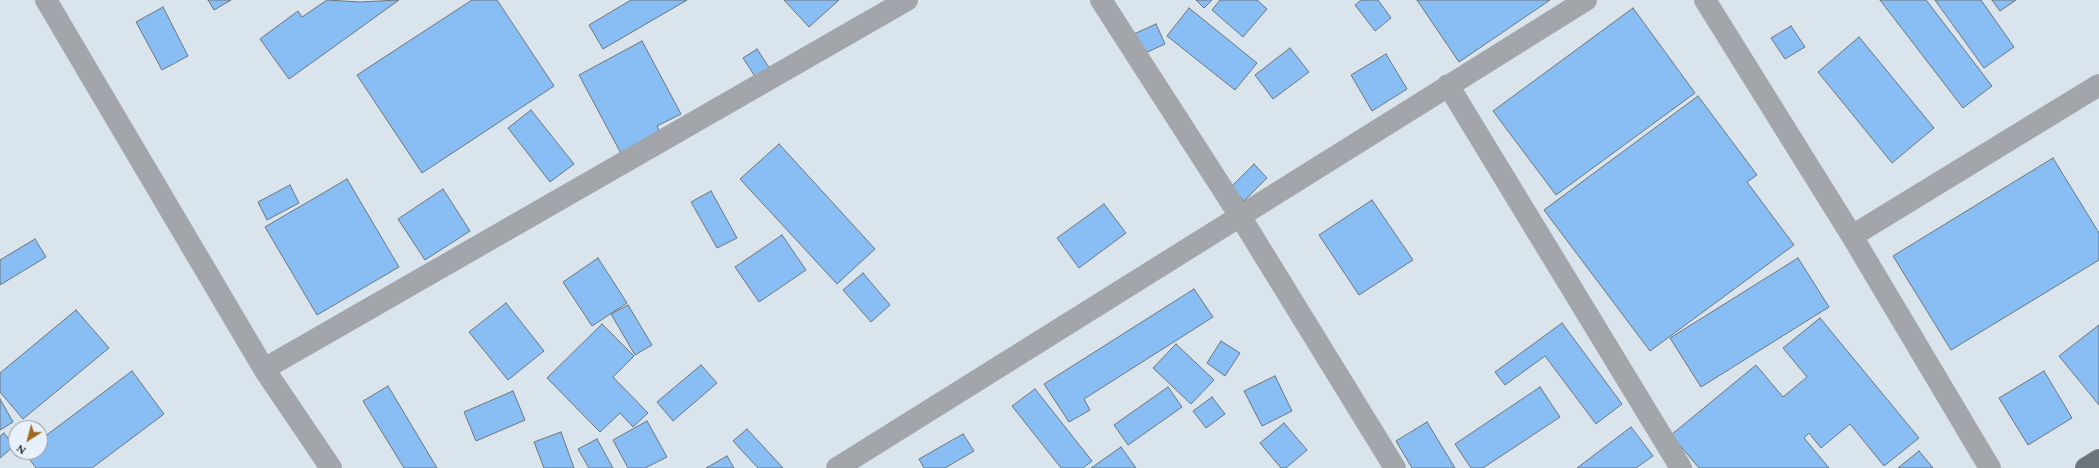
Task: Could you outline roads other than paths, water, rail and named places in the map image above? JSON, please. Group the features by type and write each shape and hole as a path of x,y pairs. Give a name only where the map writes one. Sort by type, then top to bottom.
{"main road":[{"path":"2086,468 2099,460"}],"street":[{"path":"46,0 264,369 331,468"},
{"path":"264,369 907,0"},
{"path":"1101,0 1240,216 1395,468"},
{"path":"837,468 1586,0"},
{"path":"1705,0 1852,236 1990,468"},
{"path":"1448,85 1681,468"},
{"path":"1852,236 2099,85"}]}
